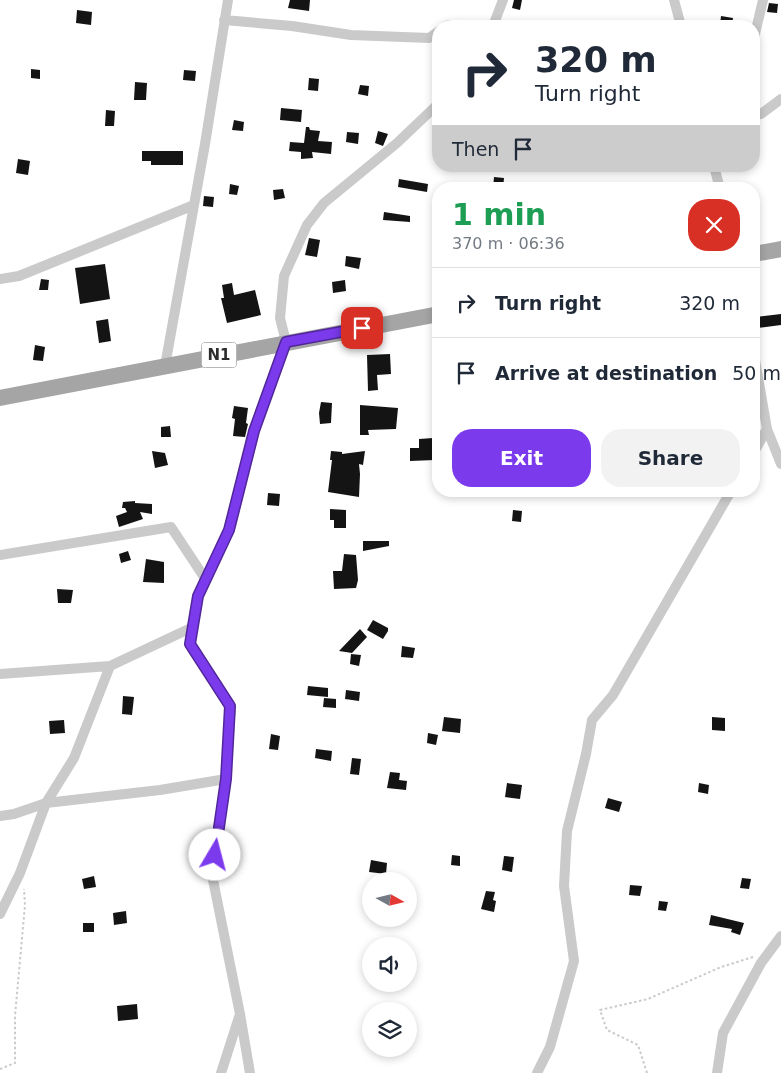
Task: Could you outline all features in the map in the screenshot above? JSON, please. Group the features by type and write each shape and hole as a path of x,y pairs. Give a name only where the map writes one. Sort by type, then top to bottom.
{"main road":[{"path":"760,253 781,250"},
{"name":"N1","path":"0,398 432,315"}],"street":[{"path":"165,366 228,0"},
{"path":"495,20 503,0"},
{"path":"674,0 680,20"},
{"path":"758,20 763,0"},
{"path":"224,20 292,26 351,35 429,38 432,36"},
{"path":"760,114 781,99"},
{"path":"250,1073 212,874 226,779 230,706 190,644 198,596 229,530 254,431 286,342 280,318 284,276 307,225 324,203 397,143 432,110"},
{"path":"0,279 19,276 194,205"},
{"path":"760,389 767,430 781,464"},
{"path":"760,442 767,430"},
{"path":"537,1073 550,1047 574,961 564,886 567,831 586,754 592,720 612,696 728,497"},
{"path":"0,555 171,526 206,580"},
{"path":"0,674 110,666 192,628"},
{"path":"0,914 19,886 46,803 74,758 110,666"},
{"path":"0,816 14,814 46,803 160,790 226,779"},
{"path":"0,901 19,886"},
{"path":"717,1073 724,1033 761,963 781,936"},
{"path":"221,1073 240,1014"}],"path":[{"path":"0,1069 14,1064 15,1016 25,905 19,886"},
{"path":"647,1073 638,1045 607,1030 600,1010 648,998 721,967 769,952"}],"building":[{"path":"290,0 310,0 309,11 288,8"},
{"path":"514,0 522,0 520,10 512,8"},
{"path":"769,3 778,4 777,13 767,12"},
{"path":"77,10 92,12 91,25 76,23"},
{"path":"721,16 733,18 733,20 721,20"},
{"path":"31,69 40,70 40,79 31,78"},
{"path":"184,70 196,71 195,81 183,80"},
{"path":"309,78 319,79 318,91 308,90"},
{"path":"135,82 147,83 146,100 134,100"},
{"path":"360,85 369,86 368,96 358,94"},
{"path":"281,108 302,110 301,122 280,120"},
{"path":"106,110 115,111 114,126 105,126"},
{"path":"234,120 244,122 243,131 232,130"},
{"path":"306,127 309,127 310,130 320,131 318,141 332,142 331,154 312,152 313,158 301,159 301,152 289,151 290,142 304,143"},
{"path":"378,131 388,134 383,146 375,143"},
{"path":"347,132 359,133 358,144 346,142"},
{"path":"142,151 183,151 183,165 151,165 151,161 142,161"},
{"path":"18,159 30,161 28,175 16,173"},
{"path":"494,177 504,178 504,182 494,182"},
{"path":"399,179 428,184 427,192 398,187"},
{"path":"230,184 239,186 237,195 229,194"},
{"path":"283,189 285,198 274,200 273,190"},
{"path":"204,196 214,197 213,207 203,206"},
{"path":"384,212 410,216 410,222 383,220"},
{"path":"309,238 320,240 317,257 305,255"},
{"path":"346,256 361,258 359,269 345,266"},
{"path":"105,264 110,299 80,304 75,268"},
{"path":"41,279 49,280 48,290 39,290"},
{"path":"345,280 346,291 333,293 332,282"},
{"path":"232,283 234,295 255,290 261,315 227,323 221,298 224,298 222,285"},
{"path":"781,314 781,325 760,328 760,317"},
{"path":"108,319 111,341 99,343 96,321"},
{"path":"35,345 45,347 43,361 33,360"},
{"path":"390,354 391,374 377,375 378,390 368,391 367,355"},
{"path":"321,402 332,403 331,423 320,424"},
{"path":"360,405 398,408 396,429 368,430 369,435 360,435"},
{"path":"234,406 248,408 246,423 248,424 245,437 233,436 235,419 232,418"},
{"path":"170,426 171,437 161,437 161,427"},
{"path":"432,438 432,460 410,461 410,448 419,448 419,439"},
{"path":"152,451 165,453 168,465 155,468"},
{"path":"331,451 342,452 342,454 365,451 363,465 359,464 359,497 328,492 332,460 330,460"},
{"path":"268,493 280,494 279,506 267,505"},
{"path":"135,501 135,503 152,504 152,514 140,512 143,519 119,527 116,516 127,512 125,508 122,508 123,502"},
{"path":"330,509 346,510 346,528 334,528 334,520 330,520"},
{"path":"513,510 522,511 521,522 512,521"},
{"path":"363,541 389,541 389,546 363,551"},
{"path":"128,551 131,560 121,563 119,554"},
{"path":"344,554 356,555 358,580 356,588 334,589 333,571 342,571"},
{"path":"146,559 164,562 164,583 143,582"},
{"path":"57,589 73,590 71,603 58,603"},
{"path":"373,620 388,628 383,639 367,630"},
{"path":"360,629 367,637 352,653 339,651"},
{"path":"402,646 415,648 413,658 401,657"},
{"path":"351,654 361,655 359,666 350,664"},
{"path":"308,686 328,688 328,697 307,695"},
{"path":"346,690 360,692 359,701 345,699"},
{"path":"123,696 134,697 132,715 122,714"},
{"path":"324,698 336,699 336,708 323,707"},
{"path":"444,717 461,719 460,733 442,731"},
{"path":"712,717 725,718 725,731 712,730"},
{"path":"64,720 65,733 50,734 49,721"},
{"path":"428,733 438,735 436,745 427,743"},
{"path":"271,734 280,736 278,750 269,749"},
{"path":"316,749 332,751 331,761 315,758"},
{"path":"352,758 361,759 359,775 350,774"},
{"path":"390,772 400,773 399,780 407,781 406,790 387,788"},
{"path":"507,783 522,785 520,799 505,797"},
{"path":"699,783 709,785 708,794 698,792"},
{"path":"608,798 622,802 619,812 605,808"},
{"path":"452,855 460,856 460,866 451,865"},
{"path":"504,856 514,857 512,872 502,870"},
{"path":"371,860 387,863 386,872 369,872"},
{"path":"94,876 96,887 84,889 82,879"},
{"path":"742,878 751,879 749,889 740,888"},
{"path":"630,885 642,886 640,896 629,895"},
{"path":"486,891 495,892 493,900 496,901 494,912 481,909"},
{"path":"659,901 668,902 666,911 658,910"},
{"path":"126,911 127,923 114,925 113,913"},
{"path":"711,915 744,923 740,935 731,932 732,929 709,925"},
{"path":"83,923 94,923 94,932 83,932"},
{"path":"137,1004 138,1019 118,1021 117,1006"}],"route":[{"path":"215,855 226,779 230,706 190,644 198,596 229,530 254,431 286,342 362,328"}]}
